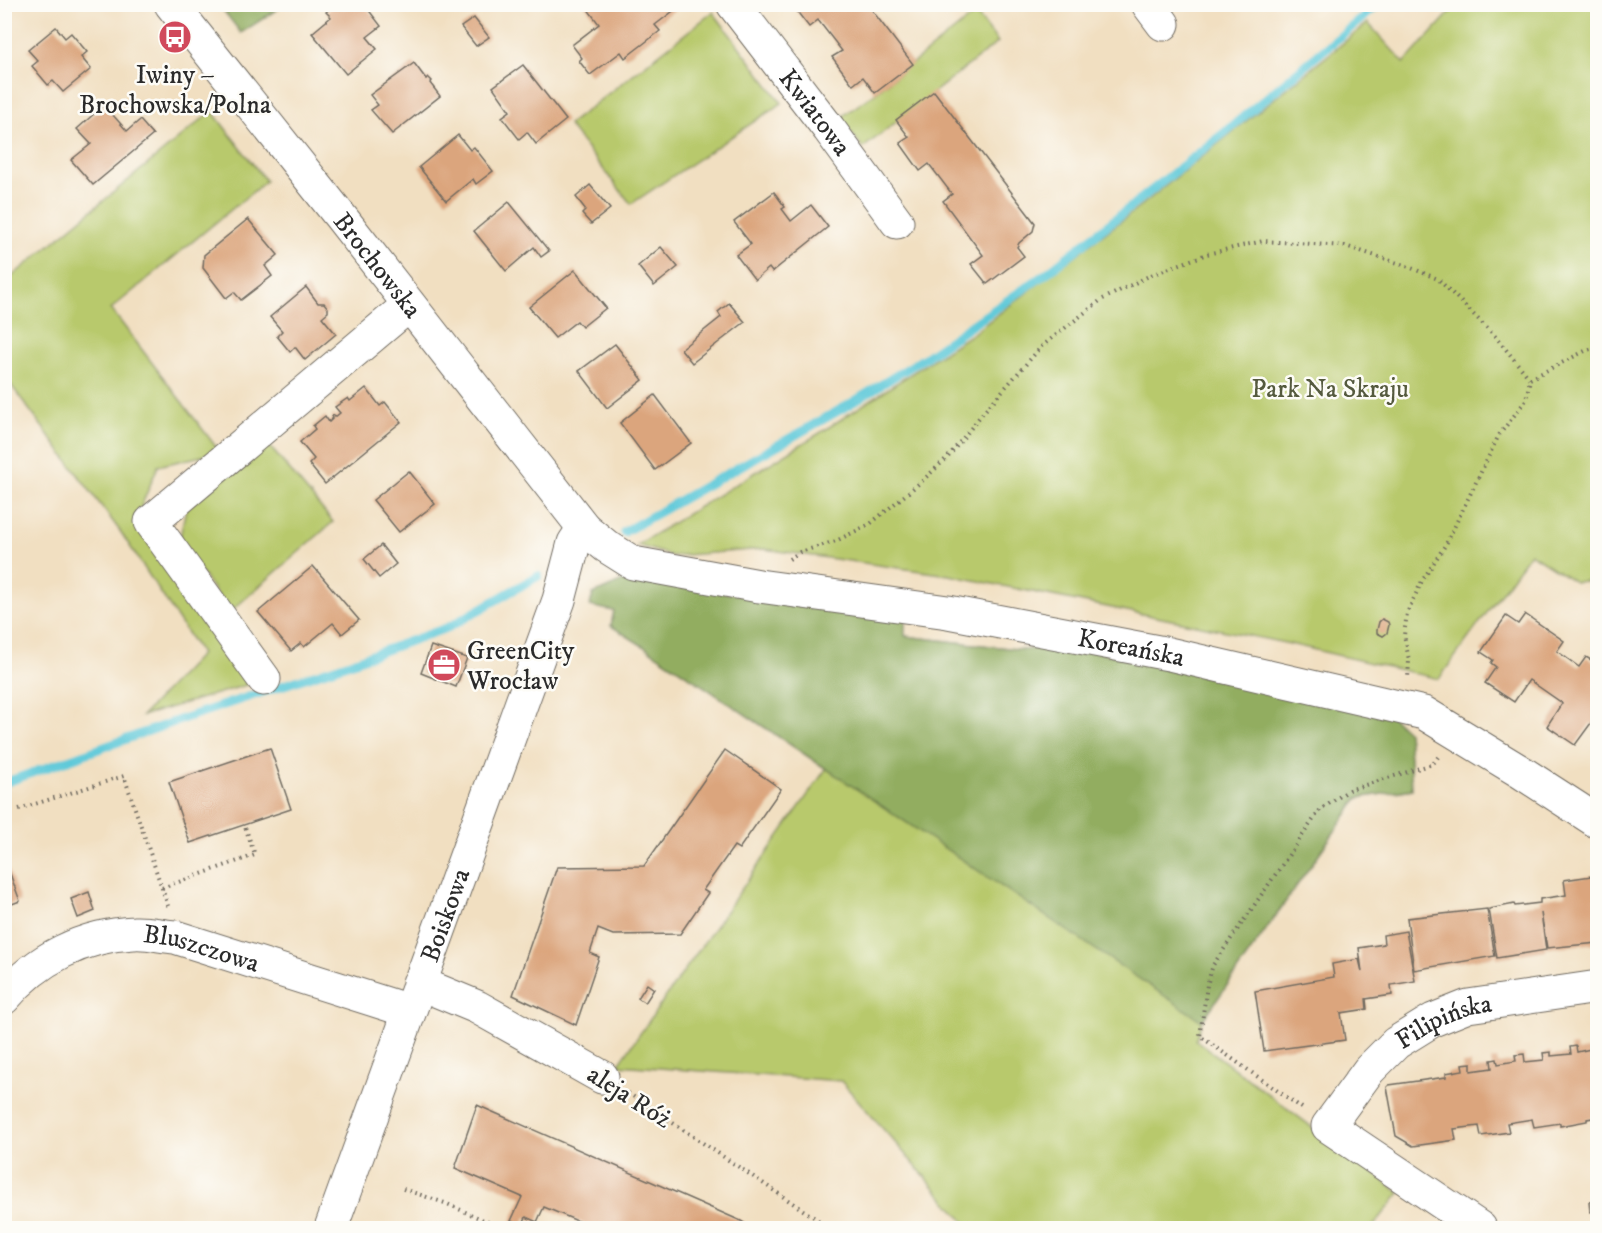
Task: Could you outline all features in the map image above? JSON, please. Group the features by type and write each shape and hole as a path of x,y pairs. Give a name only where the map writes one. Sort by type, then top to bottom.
{"street":[{"name":"Brochowska","path":"171,4 584,528 606,546 633,563"},
{"name":"Kwiatowa","path":"734,4 897,222"},
{"path":"264,679 151,522 409,305"},
{"name":"Boiskowa","path":"331,1228 559,600 574,543 584,528"},
{"name":"Koreańska","path":"633,563 759,586 948,612 1169,654 1424,713 1598,822"},
{"name":"Bluszczowa","path":"4,998 36,966 62,952 89,941 135,933 175,937 414,997"},
{"name":"Filipińska","path":"1328,1126 1369,1070 1396,1043 1433,1020 1468,1006 1598,987"},
{"name":"aleja Róż","path":"414,997 477,1007 602,1077"},
{"path":"1328,1126 1480,1228"}],"path":[{"path":"789,559 800,552 836,541 870,524 922,481 948,458 982,414 1041,346 1101,300 1152,274 1207,254 1263,241 1345,246 1404,265 1438,279 1495,336 1530,379 1526,400 1499,435 1446,544 1422,581 1407,612 1404,635 1409,660 1408,679"},
{"path":"1530,379 1587,350 1598,347"},
{"path":"1328,1126 1200,1036 1207,985 1213,965 1320,810 1349,790 1434,764 1457,733"},
{"path":"20,809 124,776 171,915"},
{"path":"162,888 255,855 244,824"},
{"name":"aleja Róż","path":"602,1077 644,1102 830,1228"},
{"path":"403,1189 445,1203 502,1228"}],"green space":[{"path":"219,5 284,5 241,33"},
{"name":"Park Na Skraju","path":"1457,5 1597,5 1597,580 1575,582 1530,553 1439,679 1290,644 949,575 764,549 672,556 637,545 823,431 972,334 1137,209 1368,23 1404,63"},
{"path":"713,12 782,103 631,204 568,125"},
{"path":"976,13 998,42 863,148 840,118"},
{"path":"212,111 266,181 111,309 220,452 158,466 136,519 253,683 142,716 201,654 120,531 5,377 5,282"},
{"path":"266,442 333,522 230,612 179,542 186,508"},
{"path":"625,580 905,636 1025,650 1062,644 1408,732 1412,789 1358,798 1202,1021 1196,1040 1400,1193 1372,1228 970,1228 841,1081 618,1065 826,769 611,626 614,611 590,606 593,594"},
{"path":"625,580 905,616 905,636 1025,650 1062,644 1392,717 1408,732 1412,789 1358,798 1202,1021 611,626 614,611 590,606 593,594"}],"building":[{"path":"335,4 340,4 344,9 350,4 364,4 381,26 367,37 377,49 346,74 312,33 331,17 326,12"},
{"path":"584,4 674,4 677,8 655,25 660,31 625,58 621,52 590,75 579,61 582,58 572,45 599,24"},
{"path":"792,5 868,5 913,64 875,93 863,77 853,85 832,57 842,51 818,20 809,27"},
{"path":"474,18 489,37 476,46 461,27"},
{"path":"56,27 65,38 71,33 87,52 81,57 91,69 63,92 53,81 48,85 32,66 38,61 28,50"},
{"path":"414,63 426,79 428,77 432,81 430,83 440,96 392,134 371,110 378,105 370,95"},
{"path":"523,65 566,120 536,144 527,132 519,139 502,117 510,111 493,87"},
{"path":"934,91 1035,223 1033,231 1017,247 1024,256 987,284 971,264 983,255 943,201 952,194 929,164 920,171 900,143 909,137 896,120"},
{"path":"104,105 127,131 140,120 153,135 93,185 71,160 91,144 77,129"},
{"path":"458,135 470,150 474,147 493,171 476,184 473,179 446,201 419,167"},
{"path":"590,185 610,209 591,224 582,214 586,210 576,197"},
{"path":"774,192 785,207 782,209 791,221 811,205 828,227 772,272 769,268 755,280 736,255 751,244 734,222"},
{"path":"509,202 549,251 541,257 534,247 506,271 474,231"},
{"path":"248,219 278,255 265,266 272,276 241,300 234,292 226,298 203,268 204,255"},
{"path":"661,247 678,267 654,286 638,266"},
{"path":"575,270 606,308 582,327 577,321 555,338 529,307"},
{"path":"306,287 318,303 324,303 328,308 328,312 322,317 336,334 305,360 295,347 290,352 277,336 282,331 270,317"},
{"path":"729,303 745,322 692,363 681,349 721,317 718,312"},
{"path":"615,344 643,380 607,408 579,371"},
{"path":"366,388 380,406 385,402 401,422 325,484 309,464 314,459 300,442 315,429 313,426 325,416 329,422 332,416 335,417 340,413 335,407 348,398 350,401"},
{"path":"655,395 691,443 655,470 620,423"},
{"path":"409,471 435,504 399,532 373,500"},
{"path":"381,545 396,564 379,578 364,559"},
{"path":"313,566 359,620 342,634 333,623 304,647 301,643 291,651 258,612"},
{"path":"1525,614 1564,641 1557,651 1579,667 1586,657 1598,664 1598,728 1591,723 1575,745 1547,726 1562,703 1529,680 1514,702 1485,683 1496,667 1491,663 1493,660 1481,652 1506,616 1518,624"},
{"path":"1382,619 1389,625 1387,633 1383,636 1377,633 1379,622"},
{"name":"GreenCity Wrocław","path":"431,646 467,658 456,687 421,673"},
{"path":"270,748 291,809 190,843 169,782"},
{"path":"725,750 781,789 739,849 734,846 703,890 708,893 680,934 613,935 598,929 590,953 599,957 576,1025 513,995 557,867 644,866"},
{"path":"4,861 20,901 4,907"},
{"path":"1598,875 1598,943 1547,948 1541,913 1546,950 1497,958 1489,909 1514,904 1515,906 1540,903 1540,899 1566,895 1564,880"},
{"path":"89,892 95,911 78,918 71,899"},
{"path":"1487,909 1495,956 1414,970 1407,918"},
{"path":"1406,931 1415,981 1391,985 1392,995 1366,999 1367,1009 1341,1013 1345,1040 1264,1051 1255,991 1334,977 1332,964 1359,959 1362,972 1359,948 1384,944 1383,935"},
{"path":"647,984 654,989 645,1003 638,998"},
{"path":"1598,1041 1598,1117 1560,1126 1560,1123 1534,1127 1532,1119 1507,1123 1509,1132 1481,1136 1479,1126 1454,1129 1456,1140 1413,1146 1396,1136 1387,1087 1389,1085 1446,1077 1446,1073 1463,1070 1462,1064 1471,1063 1471,1071 1492,1068 1491,1060 1497,1059 1498,1064 1516,1061 1515,1055 1524,1054 1525,1062 1544,1060 1543,1053 1551,1052 1551,1056 1571,1054 1570,1047 1576,1046 1577,1052 1595,1048 1594,1042"},
{"path":"477,1105 741,1221 752,1228 594,1228 544,1207 537,1222 526,1217 522,1226 511,1221 522,1197 455,1168"},
{"path":"1598,1201 1598,1211 1590,1212 1589,1202"}],"waterway":[{"path":"624,532 845,407 926,357 1047,273 1224,133 1379,4"},
{"path":"4,783 449,627 538,576"}],"place":[{"name":"Iwiny – Brochowska/Polna","path":"175,37"},
{"name":"GreenCity Wrocław","path":"444,665"}]}
